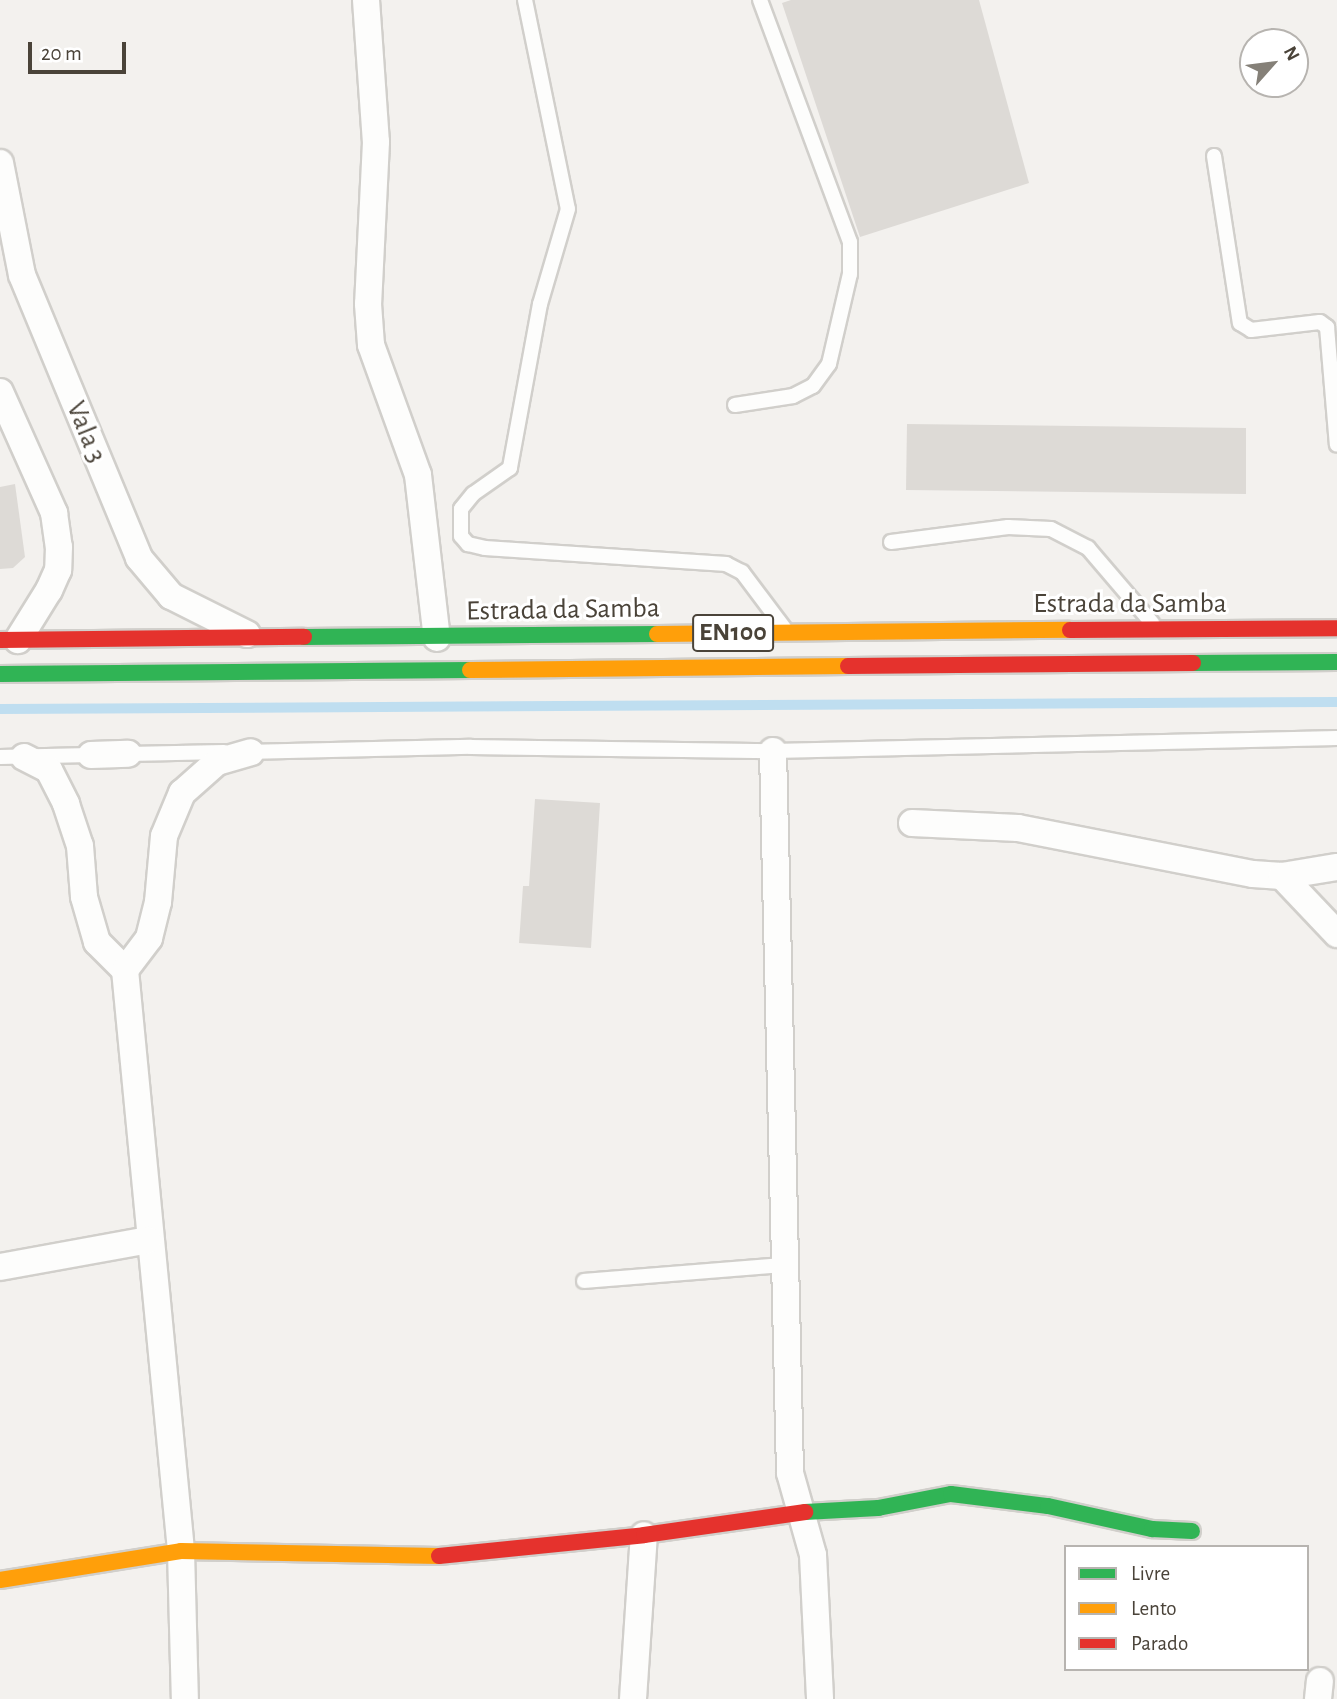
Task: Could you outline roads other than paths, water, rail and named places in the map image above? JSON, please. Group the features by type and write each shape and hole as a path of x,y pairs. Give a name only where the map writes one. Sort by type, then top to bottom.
{"main road":[{"name":"Estrada da Samba","path":"9,640 258,640 787,632 1337,628"},
{"name":"EN100","path":"0,674 1337,662"},
{"path":"0,1580 181,1551 427,1557 645,1535 798,1512 878,1508 951,1494 977,1495 1092,1513 1136,1526 1192,1531"}],"street":[{"path":"366,0 376,142 368,304 372,345 418,475 437,638"},
{"name":"Vala 3","path":"0,163 22,275 139,558 171,596 258,640"},
{"path":"0,393 54,513 59,547 58,570 9,640"},
{"path":"773,751 782,1265 790,1473 798,1512 813,1555 820,1699"},
{"path":"125,970 149,938 158,902 164,836 183,793 217,762 251,752"},
{"path":"91,755 128,754"},
{"path":"12,757 49,770 66,804 80,846 84,897 97,942 125,970 148,1240 181,1551 185,1699"},
{"path":"912,822 1018,828 1203,866 1282,876 1337,867"},
{"path":"1282,876 1337,934"},
{"path":"0,1267 148,1240"},
{"path":"634,1699 645,1535"}],"lane":[{"path":"525,0 568,209 540,304 510,468 473,495 461,509 461,536 468,544 485,548 726,564 742,572 763,596 787,632"},
{"path":"735,405 793,396 813,386 829,364 850,274 850,242 760,0"},
{"path":"1214,156 1240,323 1251,330 1320,322 1327,327 1337,445"},
{"path":"891,542 1008,527 1051,529 1088,548 1157,630"},
{"path":"128,754 471,747 773,751 1337,738"},
{"path":"12,757 91,755"},
{"path":"584,1281 782,1265"}],"waterway":[{"path":"0,709 1337,702"}]}
